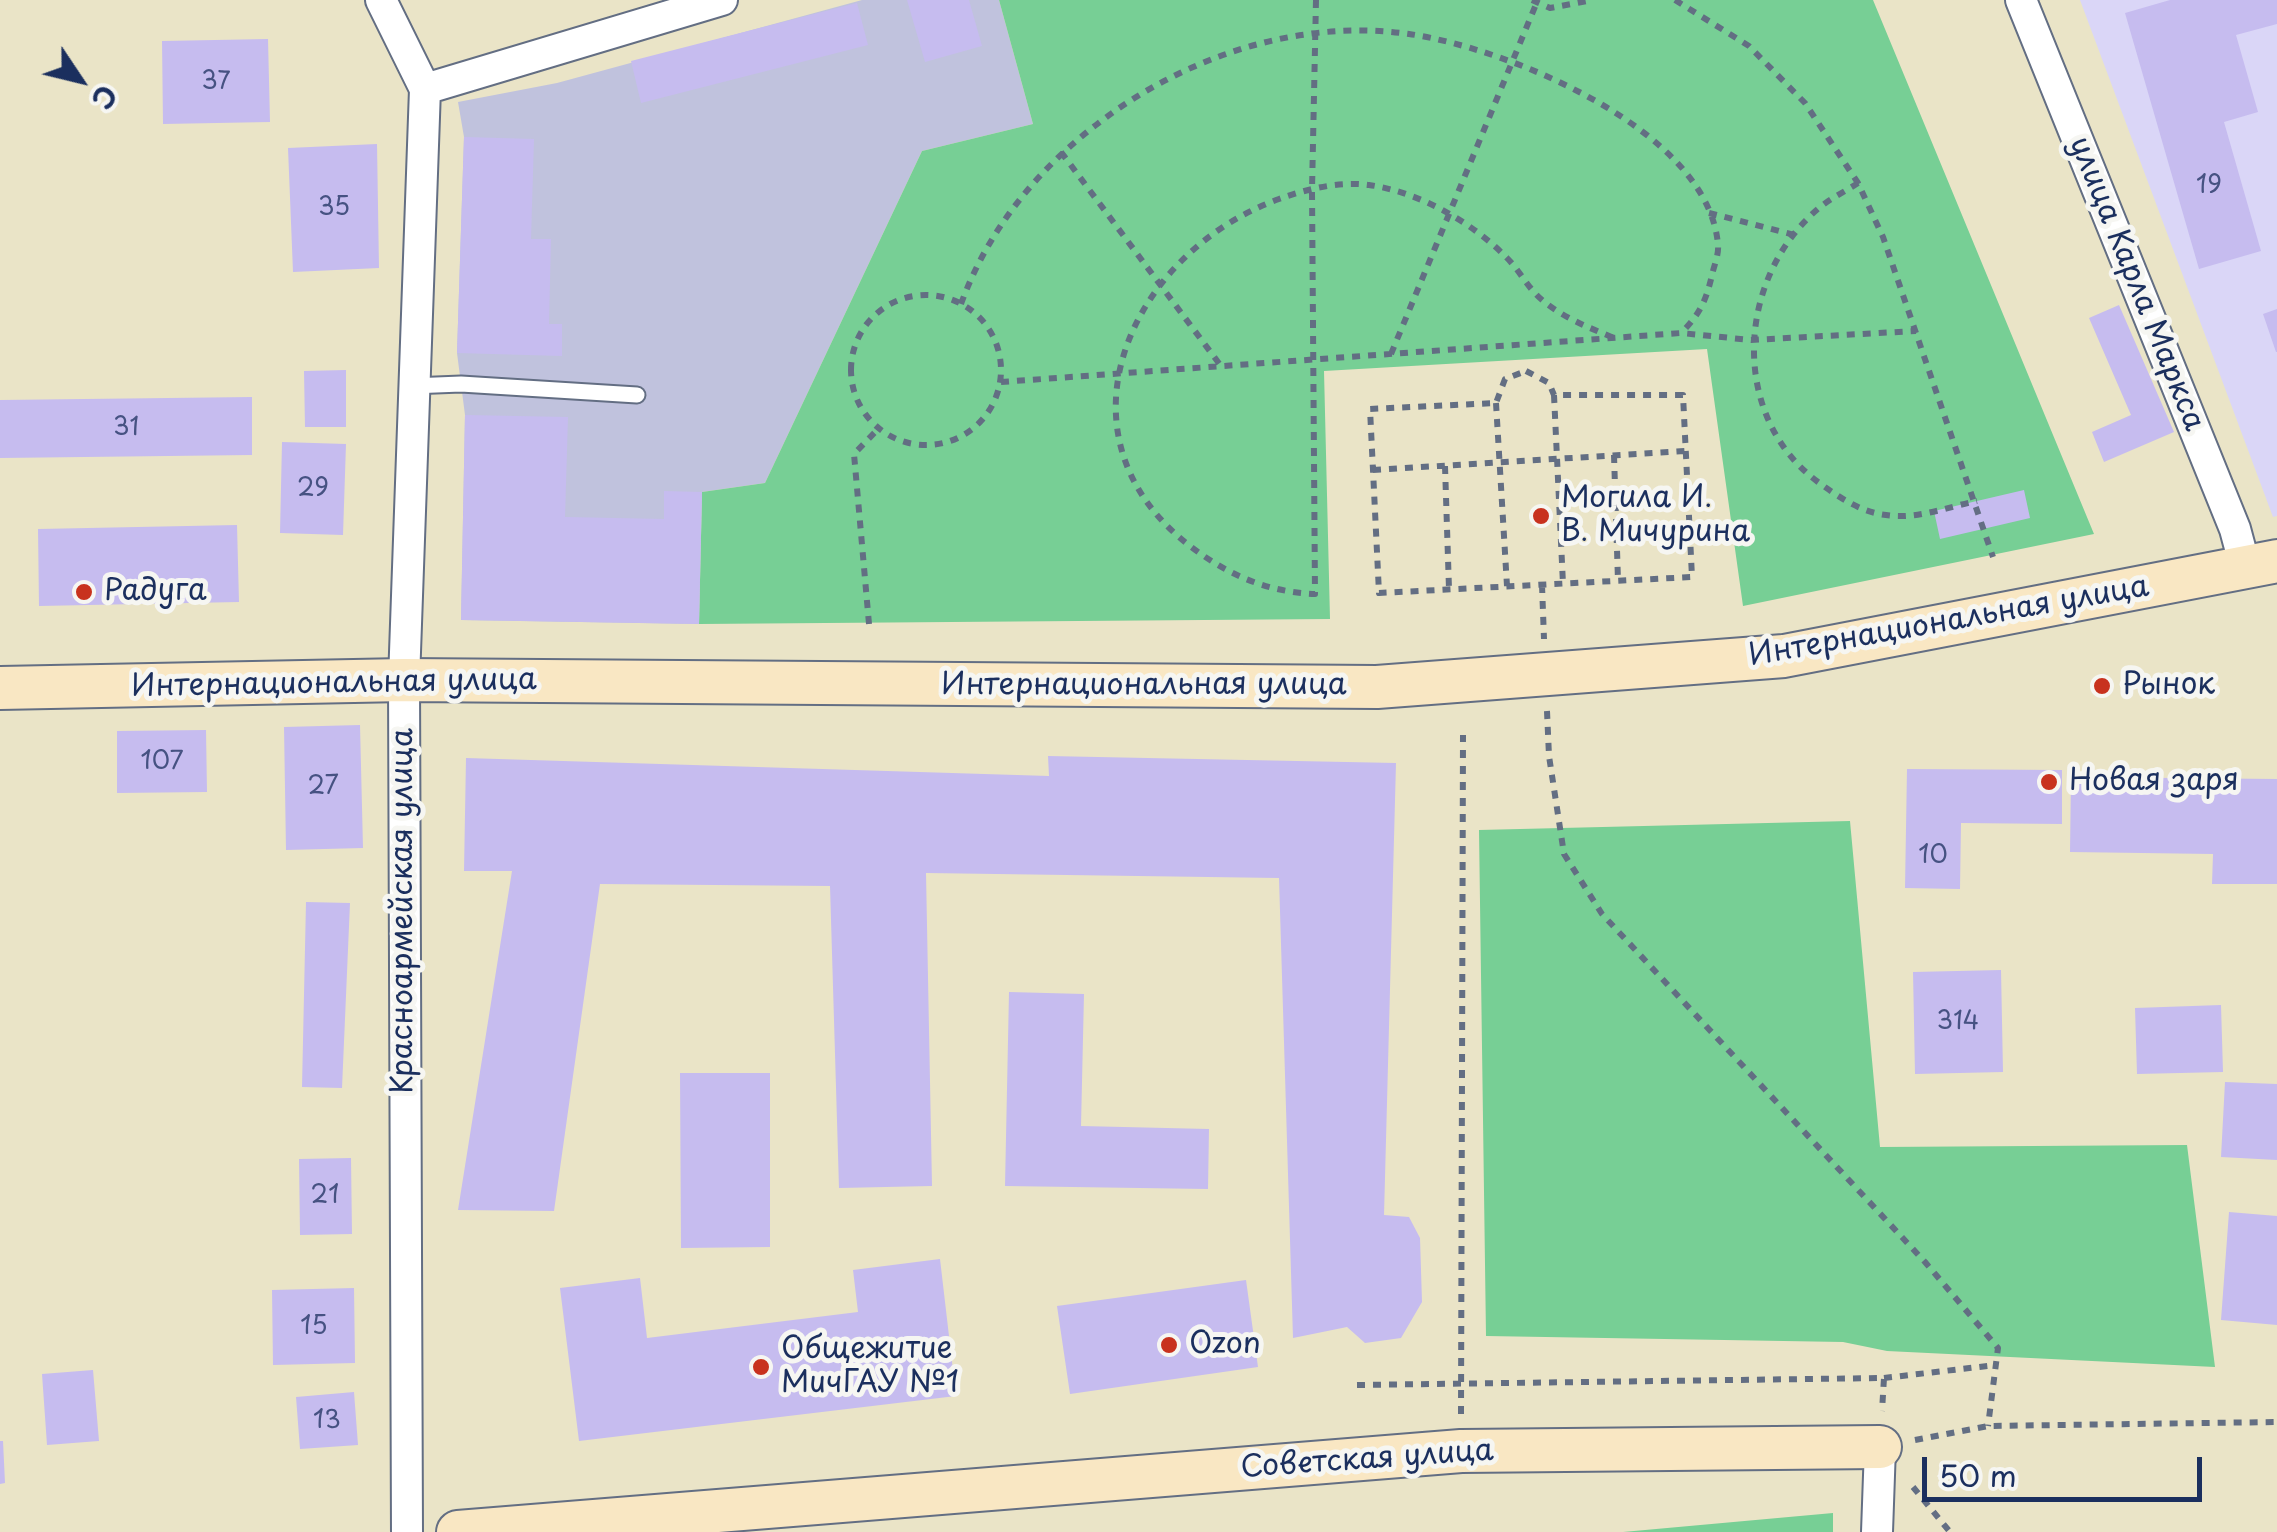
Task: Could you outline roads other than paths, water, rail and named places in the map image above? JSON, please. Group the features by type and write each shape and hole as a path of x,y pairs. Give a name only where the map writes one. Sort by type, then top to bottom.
{"main road":[{"name":"Интернациональная улица","path":"0,688 404,680 1377,687 1784,656 2262,565"},
{"name":"Советская улица","path":"458,1532 1460,1451 1880,1447"}],"street":[{"name":"Красноармейская улица","path":"382,0 425,89 411,386 404,680 407,1532"},
{"path":"425,89 722,0"},
{"name":"улица Карла Маркса","path":"2021,0 2235,529 2262,565"},
{"path":"1877,1532 1880,1447"}],"lane":[{"path":"411,386 461,384 637,395"}],"place":[{"name":"Могила И. В. Мичурина","path":"1541,516"},
{"name":"Радуга","path":"84,592"},
{"name":"Рынок","path":"2102,686"},
{"name":"Новая заря","path":"2049,782"},
{"name":"Ozon","path":"1169,1345"},
{"name":"Общежитие МичГАУ №1","path":"761,1367"}]}
